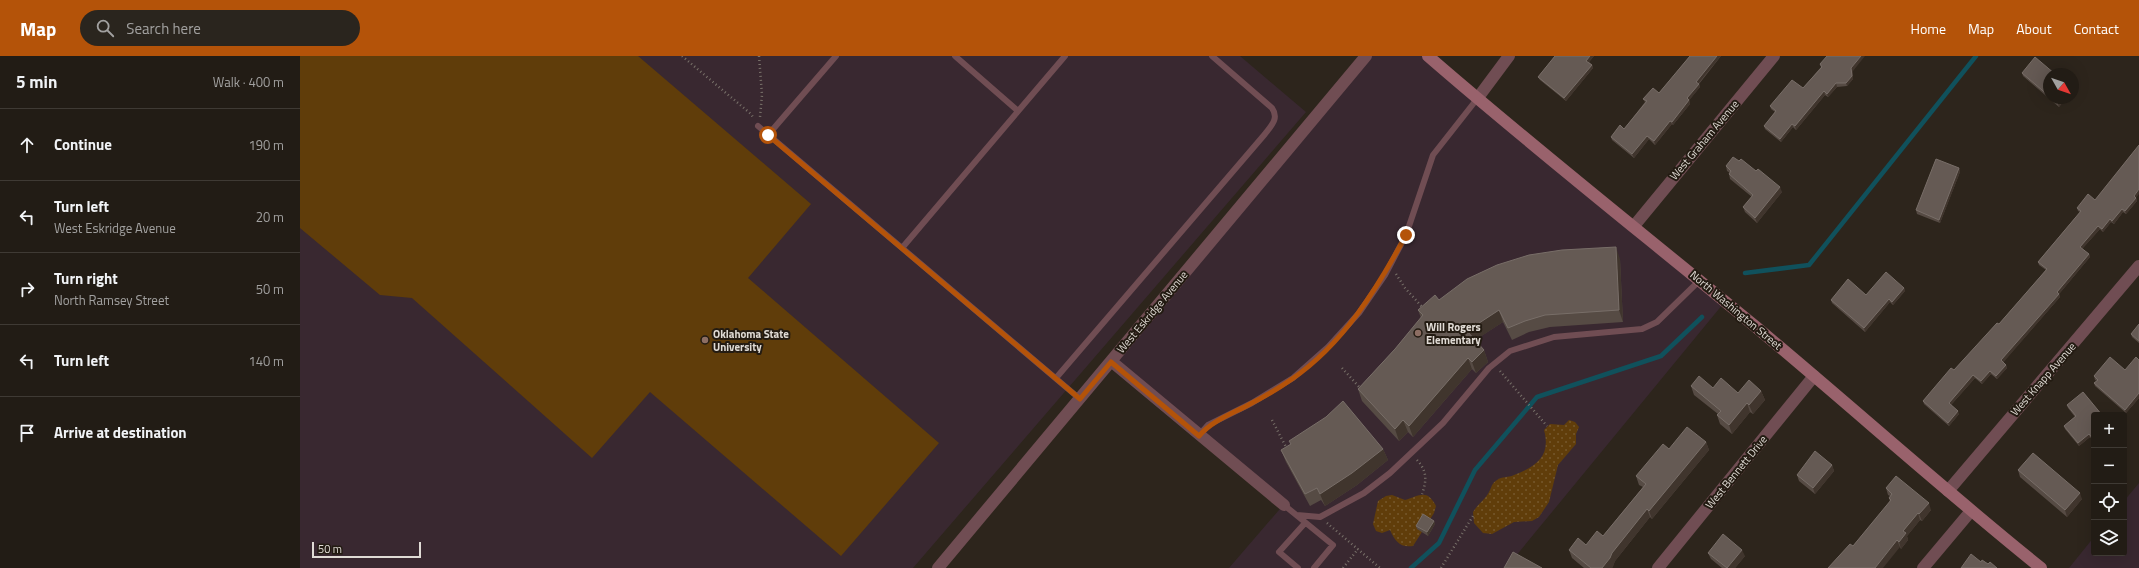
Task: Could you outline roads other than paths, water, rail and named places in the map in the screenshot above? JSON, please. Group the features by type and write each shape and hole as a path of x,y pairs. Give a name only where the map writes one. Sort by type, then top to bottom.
{"main road":[{"name":"North Washington Street","path":"1428,56 1477,99 1700,280 1971,511 2041,568"}],"street":[{"name":"West Eskridge Avenue","path":"938,568 1366,56"},
{"path":"1477,99 1509,56"},
{"name":"West Graham Avenue","path":"1634,226 1774,56"},
{"name":"West Knapp Avenue","path":"1948,491 2139,266"},
{"path":"1111,362 1284,505"},
{"name":"West Bennett Drive","path":"1658,568 1814,376"},
{"path":"1923,568 1971,511"}],"lane":[{"path":"768,135 836,56"},
{"path":"955,56 1018,111"},
{"path":"902,248 1065,56"},
{"path":"1056,378 1265,134 1276,119 1272,108 1212,56"},
{"path":"1199,436 1208,425 1252,403 1293,378 1328,347 1360,313 1390,265 1406,235 1433,155 1477,99"},
{"path":"758,126 1080,399"},
{"path":"1296,515 1320,517 1364,493 1412,454 1443,423 1471,388 1494,364 1510,351 1554,337 1642,329 1657,322 1700,280"},
{"path":"1284,505 1333,545 1314,568"},
{"path":"1298,568 1279,552 1305,522"}],"waterway":[{"path":"1745,273 1809,265 1976,56"},
{"path":"1411,568 1439,543 1475,470 1537,397 1661,356 1702,317"}],"place":[{"name":"Will Rogers Elementary","path":"1418,333"},
{"name":"Oklahoma State University","path":"705,340"}]}
